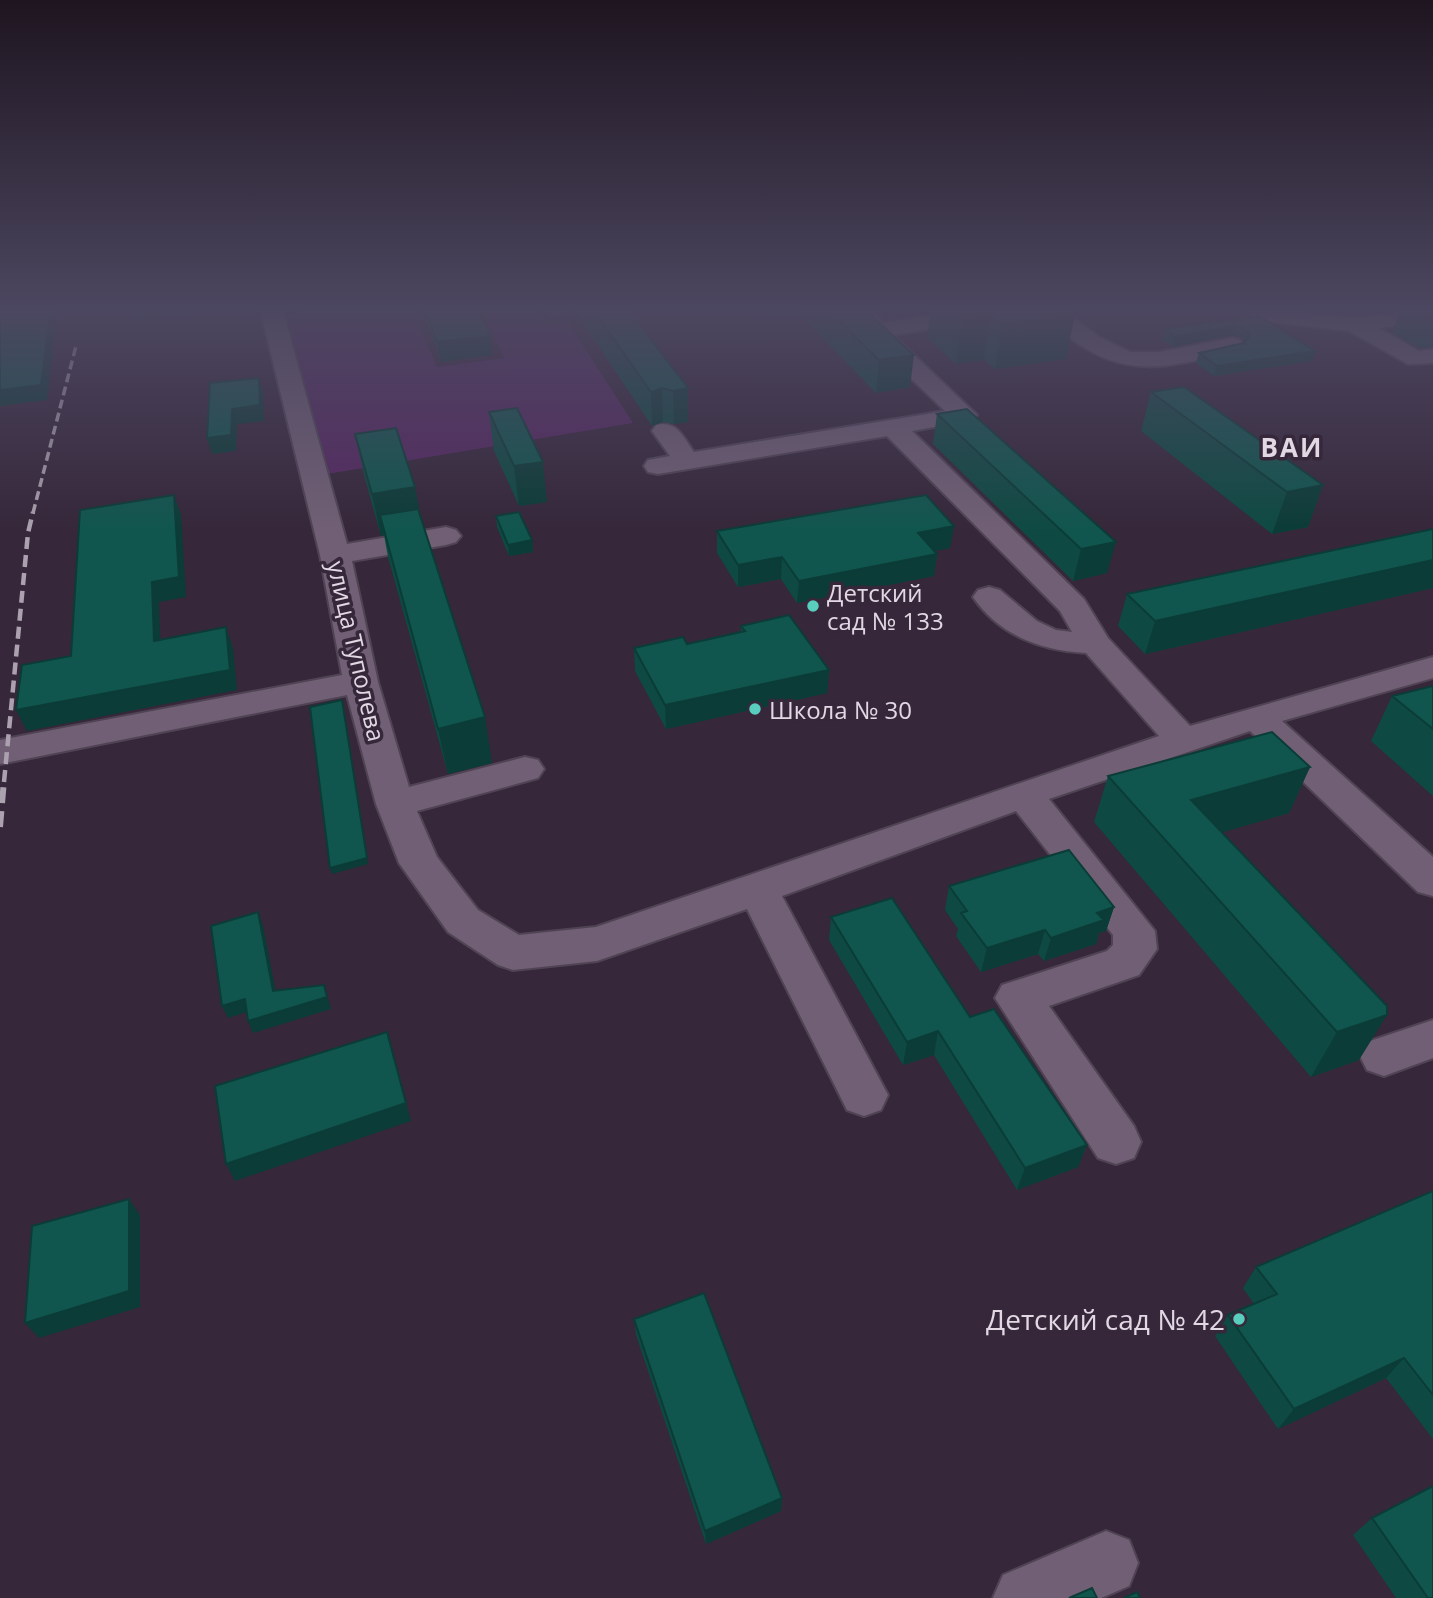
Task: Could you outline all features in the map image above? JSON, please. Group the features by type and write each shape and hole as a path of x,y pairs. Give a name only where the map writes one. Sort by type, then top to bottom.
{"street":[{"name":"улица Туполева","path":"293,383 335,555 361,682 395,804 419,863 463,921 513,953 597,944 759,891"},
{"path":"658,466 964,415 932,383"},
{"path":"893,427 1073,606 1096,643 1184,741"},
{"path":"665,431 687,461"},
{"path":"335,555 446,536"},
{"path":"989,597 1016,624 1053,642 1096,643"},
{"path":"864,1095 759,891 1024,795 1184,741 1433,667"},
{"path":"0,752 361,682"},
{"path":"1257,718 1433,881"},
{"path":"395,804 526,769"},
{"path":"1024,795 1134,931 1135,949 1123,963 1018,998 1116,1142"},
{"path":"1384,1056 1433,1039"},
{"path":"1026,1598 1106,1563"}],"shaded area":[{"path":"299,383 607,383 633,423 321,475"}],"building":[{"path":"0,383 41,383 41,385 0,390"},
{"path":"210,383 259,383 260,405 232,409 231,435 207,438"},
{"path":"644,383 684,383 688,388 673,391 662,388 651,392"},
{"path":"1184,387 1323,485 1287,492 1151,392"},
{"path":"517,408 543,462 514,466 489,412"},
{"path":"967,409 1116,542 1081,549 937,414"},
{"path":"396,428 415,487 372,494 355,434"},
{"path":"174,495 179,577 152,582 154,641 226,627 230,670 16,710 22,665 71,656 80,510"},
{"path":"926,495 954,526 918,533 937,554 799,581 782,557 738,565 717,531"},
{"path":"418,509 485,717 438,729 380,515"},
{"path":"519,512 532,540 508,545 496,516"},
{"path":"1433,529 1433,560 1155,621 1127,594"},
{"path":"789,615 829,670 665,705 634,648 683,637 687,644 745,631 741,626"},
{"path":"1433,686 1433,729 1392,696"},
{"path":"342,700 367,858 330,868 310,707"},
{"path":"1272,732 1310,767 1191,800 1387,1006 1387,1015 1337,1032 1108,776"},
{"path":"1069,850 1114,907 1097,913 1104,920 1051,938 1045,930 987,948 961,913 967,911 949,886"},
{"path":"892,898 970,1017 994,1009 1087,1145 1025,1168 938,1031 907,1042 831,917"},
{"path":"258,912 273,991 324,985 327,997 248,1021 245,999 222,1006 211,926"},
{"path":"387,1032 406,1103 226,1164 215,1086"},
{"path":"1433,1191 1433,1395 1404,1358 1294,1409 1228,1315 1277,1294 1256,1267"},
{"path":"129,1199 129,1291 25,1323 32,1226"},
{"path":"704,1293 782,1498 705,1531 634,1319"},
{"path":"1433,1486 1433,1598 1428,1598 1372,1518"},
{"path":"1092,1588 1097,1598 1069,1598"},
{"path":"1137,1592 1140,1598 1124,1598"}],"railway":[{"path":"33,513 67,383"},
{"path":"4,782 28,533 33,512"},
{"path":"0,827 4,780"}],"place":[{"name":"Детский сад № 133","path":"813,606"},
{"name":"Школа № 30","path":"755,709"},
{"name":"Детский сад № 42","path":"1239,1319"}],"district":[{"name":"ВАИ","path":"1292,447"}]}
